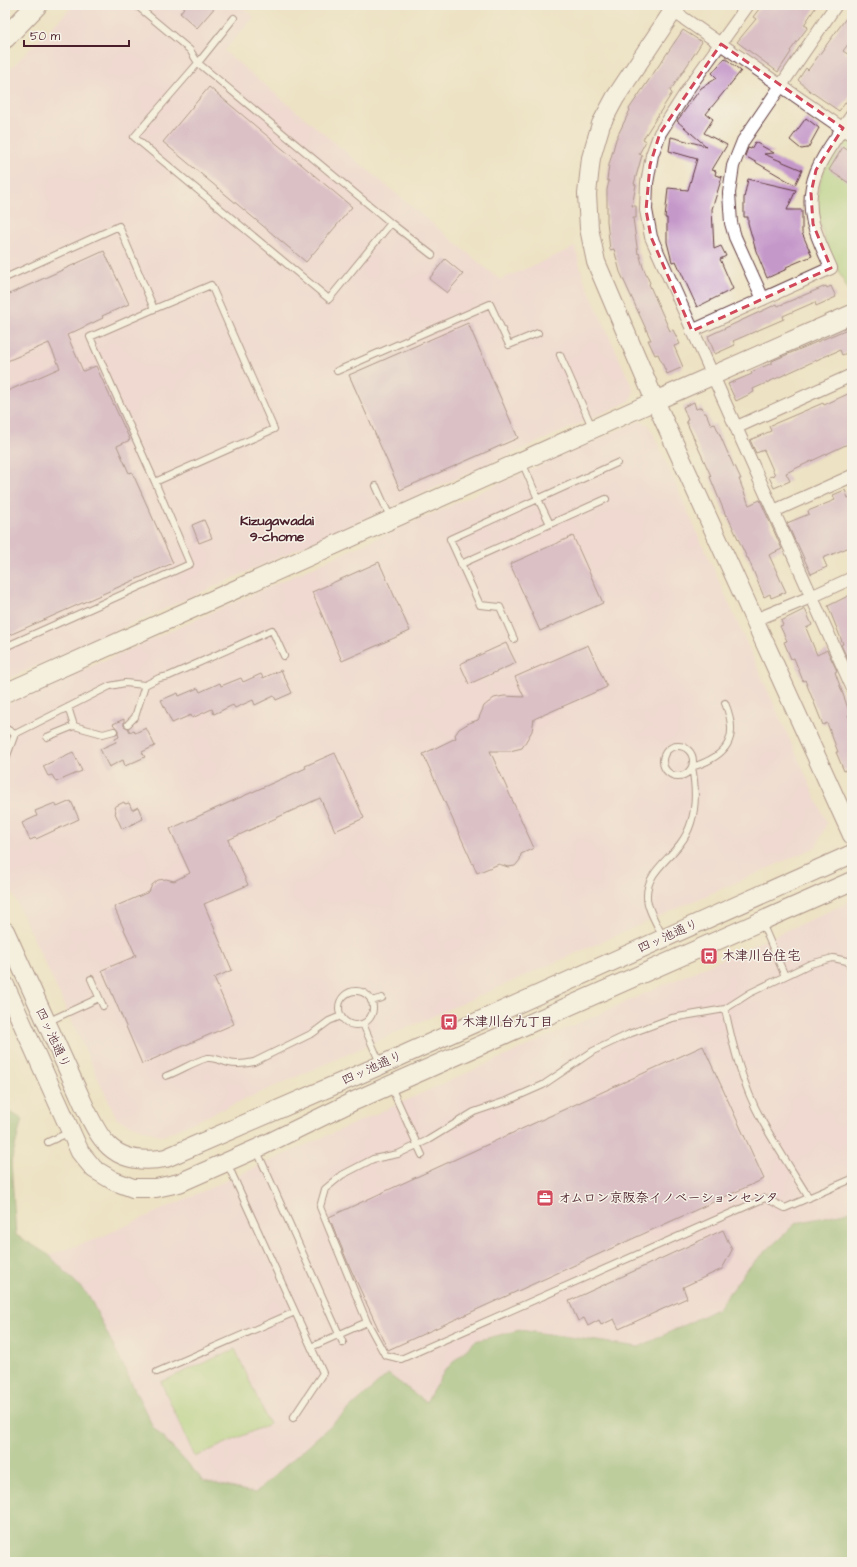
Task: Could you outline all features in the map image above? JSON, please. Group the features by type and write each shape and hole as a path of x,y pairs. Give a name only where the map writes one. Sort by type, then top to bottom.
{"main road":[{"path":"5,38 37,5"},
{"path":"675,8 615,98 601,124 591,158 587,194 589,228 596,262 656,401 852,835"},
{"path":"5,693 852,314"},
{"name":"四ッ池通り","path":"5,931 96,1128 105,1142 118,1153 134,1160 150,1161 166,1158 381,1065 852,854"},
{"name":"四ッ池通り","path":"5,985 80,1152 94,1169 114,1181 133,1188 156,1188 179,1183 227,1162 352,1102 852,881"}],"street":[{"path":"748,5 690,86 663,127 652,155 647,183 646,210 651,238 712,376 737,427 811,597 851,682"},
{"path":"763,299 735,237 729,208 729,193 733,166 743,140 836,5"},
{"path":"675,8 721,44 847,132"},
{"path":"692,331 831,268 813,224 810,204 811,193 816,170 828,149 847,132 852,115"},
{"path":"737,427 852,375"},
{"path":"774,511 852,476"},
{"path":"755,620 852,578"}],"lane":[{"path":"136,5 190,50 198,63 391,223 432,255"},
{"path":"234,18 198,63 134,137 329,299 391,223"},
{"path":"5,278 119,226 154,309"},
{"path":"5,647 190,564 156,482 90,336 211,285 274,429 156,482"},
{"path":"337,372 490,304 509,346 538,333"},
{"path":"560,355 594,430"},
{"path":"522,462 550,524"},
{"path":"514,639 500,607 480,605 450,539 618,463"},
{"path":"376,486 392,520"},
{"path":"462,564 606,498"},
{"path":"5,761 15,734 110,686 125,683 145,685 159,678 169,676 272,630 284,656"},
{"path":"128,724 135,717 145,685"},
{"path":"663,938 649,906 647,898 648,889 656,870 681,843 690,826 696,797 696,784 692,768 693,756 686,748 675,746 666,752 663,762 664,768 672,775 683,775 692,768 708,762 720,754 728,744 732,731 731,717 725,703"},
{"path":"68,707 74,726"},
{"path":"47,737 74,726 103,734 114,731"},
{"path":"5,728 15,734"},
{"path":"761,922 786,976"},
{"path":"852,968 847,961 833,958 810,964 750,993 725,1010 672,1018 629,1034 593,1050 543,1085 509,1100 474,1112 418,1145 398,1154 373,1159 342,1175 324,1189 320,1207 367,1322 385,1355 400,1359 765,1198 785,1208 852,1178"},
{"path":"91,979 103,1006"},
{"path":"349,993 362,993 368,996 372,1002 372,1014 369,1020 364,1024 351,1024 345,1021 341,1016 340,1003 349,993"},
{"path":"46,1022 99,998"},
{"path":"372,1002 382,998"},
{"path":"725,1010 731,1039 743,1076 761,1118 809,1198"},
{"path":"166,1076 208,1058 216,1058 228,1063 236,1064 254,1062 313,1033 329,1021 341,1016"},
{"path":"364,1024 381,1065"},
{"path":"390,1085 422,1155"},
{"path":"48,1142 70,1132"},
{"path":"256,1149 343,1343"},
{"path":"227,1162 323,1373 293,1418"},
{"path":"157,1372 295,1312"},
{"path":"311,1347 367,1322"}],"highlighted area":[{"path":"721,44 843,128 816,170 811,193 813,224 831,268 692,331 651,237 646,210 650,165 660,133"}],"shaded area":[{"path":"74,5 240,5 254,17 224,51 500,280 575,247 584,280 634,391 630,401 5,680 5,74"},
{"path":"639,421 649,425 827,823 816,847 162,1136 117,1119 5,877 5,705"},
{"path":"852,901 852,1210 844,1213 747,1269 717,1309 639,1347 520,1330 476,1341 445,1370 426,1402 388,1374 255,1493 204,1481 153,1427 89,1296 49,1255 96,1239"}],"green space":[{"path":"849,140 852,142 852,299 826,243 819,213 818,198 821,177 826,167 841,142"},
{"path":"5,1109 22,1119 11,1162 16,1235 49,1255 89,1296 153,1427 204,1481 255,1493 388,1374 426,1402 445,1370 475,1341 520,1330 639,1347 717,1309 747,1269 796,1223 852,1210 852,1562 5,1562"},
{"path":"235,1349 269,1424 195,1457 161,1382"}],"building":[{"path":"186,5 217,5 197,28 180,13"},
{"path":"762,5 817,5 804,25 808,27 790,51 791,52 778,72 737,42 756,19 753,17"},
{"path":"852,10 852,39 843,51 852,57 852,94 839,111 810,91 798,80 806,68 808,70"},
{"path":"683,30 702,42 670,91 672,93 643,139 646,141 639,154 642,155 634,184 636,185 632,206 636,206 636,218 633,218 638,254 639,253 650,283 649,284 670,331 673,330 680,344 674,346 683,367 667,374 658,354 655,355 648,340 651,340 620,272 614,249 610,250 607,221 607,190 609,181 607,180 609,165 616,139 630,110 629,109"},
{"path":"725,58 741,71 706,114 713,119 704,133 727,145 712,170 716,171 715,175 722,177 712,209 714,249 721,246 726,256 720,259 733,289 697,307 676,261 672,262 667,242 667,218 665,218 668,188 688,190 697,159 669,151 671,137 706,146 677,121 701,88 717,78 712,73"},
{"path":"209,87 352,207 306,262 163,142"},
{"path":"806,118 819,128 808,148 801,149 790,140"},
{"path":"755,142 774,153 764,154 802,170 795,185 745,156 748,148 751,149"},
{"path":"843,147 852,153 852,185 829,170"},
{"path":"748,179 796,190 787,210 802,210 802,233 812,256 786,267 787,269 767,278 756,251 748,223 748,217 744,217 744,198"},
{"path":"104,251 129,304 102,316 103,318 67,335 83,371 96,366 130,440 117,446 129,473 132,472 173,563 5,637 5,392 60,368 49,343 5,362 5,296"},
{"path":"445,259 463,274 447,293 429,279"},
{"path":"826,286 827,288 831,286 836,297 816,306 815,302 783,316 784,319 733,341 735,345 715,354 708,336 777,304 778,306"},
{"path":"468,323 518,438 400,490 349,375"},
{"path":"852,327 852,351 842,355 840,350 821,358 753,389 754,392 736,401 728,384 752,374 751,372 772,363 772,361"},
{"path":"852,392 852,442 786,473 790,481 774,488 769,477 775,475 764,450 756,453 750,440 771,431 769,426 823,403 824,405"},
{"path":"694,402 696,409 702,407 711,425 715,424 741,479 739,479 749,505 760,500 782,549 769,555 786,592 771,598 770,594 764,597 748,558 727,515 726,516 710,477 711,476 686,421 688,420 683,407"},
{"path":"845,490 848,498 852,496 852,546 823,558 827,567 811,574 787,523 809,514 808,511 835,500 833,495"},
{"path":"204,520 212,538 199,543 192,525"},
{"path":"573,536 603,603 540,631 510,564"},
{"path":"379,562 410,631 342,661 312,592"},
{"path":"852,594 851,666 841,645 843,644 828,606"},
{"path":"805,609 812,625 806,628 817,655 827,650 837,671 835,672 850,714 848,715 852,725 852,767 844,771 827,723 823,725 805,680 803,681 794,658 791,659 784,642 787,641 780,626 783,625 781,621"},
{"path":"506,643 516,663 469,684 460,664"},
{"path":"588,645 607,687 534,719 532,731 522,748 510,751 490,751 534,848 521,854 520,860 515,866 508,867 499,864 477,873 423,754 456,738 455,735 459,729 478,720 484,706 494,698 504,696 524,697 515,677"},
{"path":"281,670 292,693 276,700 274,696 255,705 253,700 235,708 233,705 214,714 212,709 192,718 191,715 172,723 161,700 178,693 179,696 198,688 200,692 220,683 221,686 241,678 243,682 261,674 263,678"},
{"path":"124,719 124,726 128,728 130,732 134,730 135,733 146,728 155,746 142,752 145,757 125,766 123,760 109,767 100,749 116,742 115,739 119,737 118,730 113,724"},
{"path":"73,752 82,771 56,782 52,775 48,776 43,766"},
{"path":"335,753 364,818 335,831 320,798 228,840 248,885 204,904 232,970 214,978 234,1024 142,1064 102,970 136,956 114,907 149,892 152,885 158,880 166,879 174,881 190,873 170,829 306,768 305,766"},
{"path":"71,801 79,819 36,839 30,840 22,823 37,816 35,811 55,803 57,807"},
{"path":"124,802 125,804 129,803 132,810 138,807 143,819 122,829 114,807"},
{"name":"オムロン京阪奈イノベーションセンタ","path":"703,1046 764,1179 388,1350 348,1263 329,1217"},
{"path":"723,1230 732,1250 722,1269 683,1287 687,1298 619,1329 614,1319 601,1325 599,1320 588,1326 584,1318 578,1321 569,1301"}],"place":[{"name":"木津川台住宅","path":"709,956"},
{"name":"木津川台九丁目","path":"449,1022"},
{"name":"オムロン京阪奈イノベーションセンタ","path":"545,1198"}],"district":[{"name":"Kizugawadai 9-chome","path":"277,530"}]}
